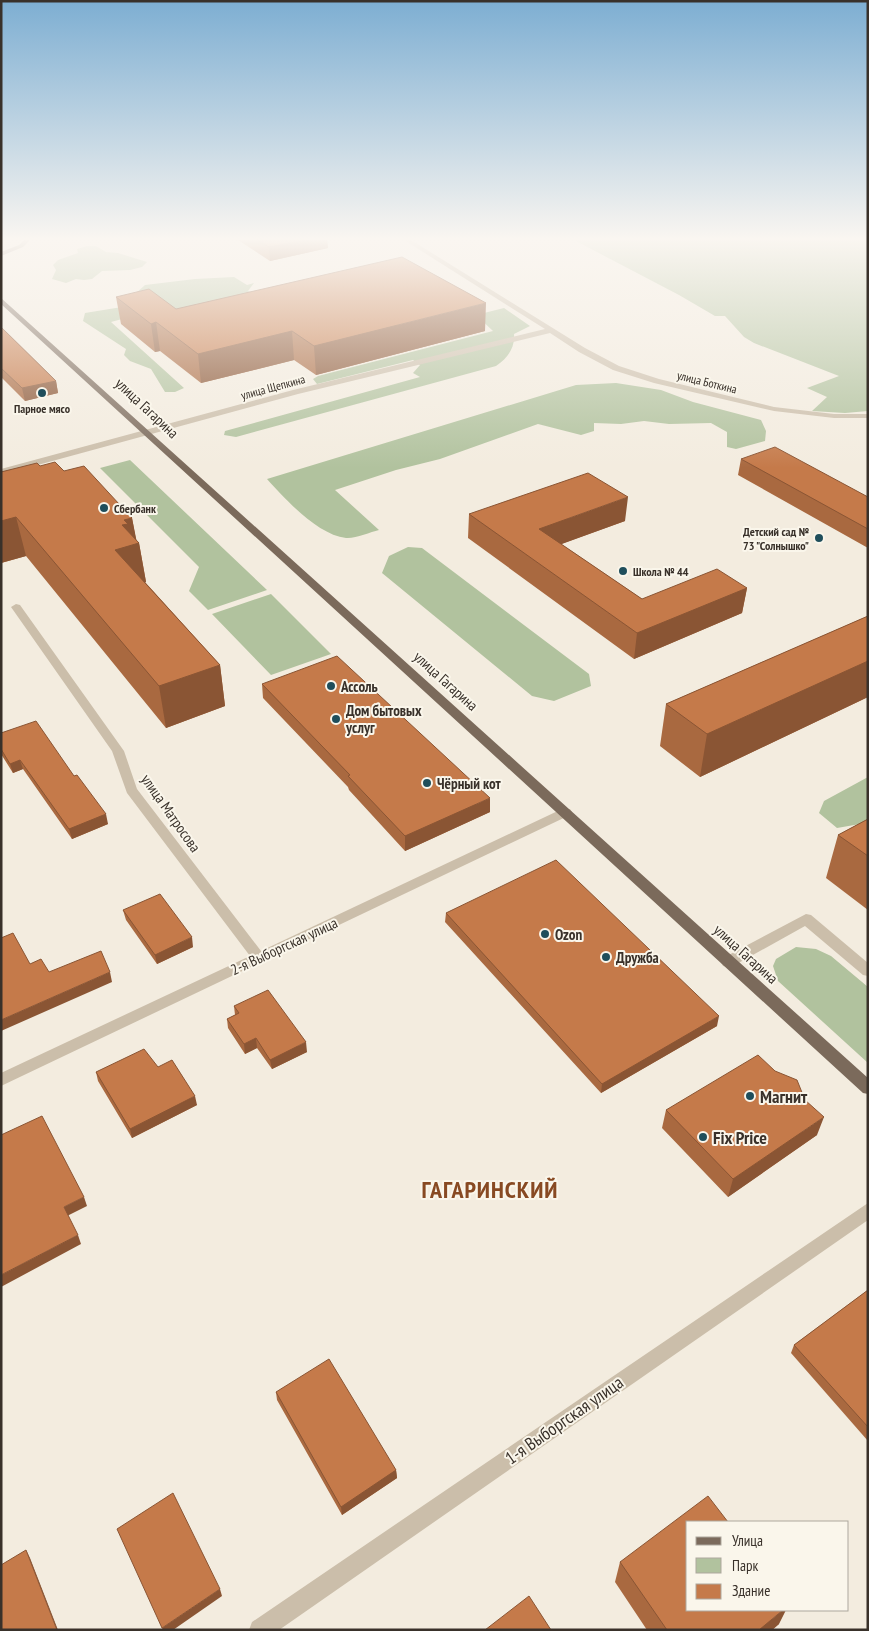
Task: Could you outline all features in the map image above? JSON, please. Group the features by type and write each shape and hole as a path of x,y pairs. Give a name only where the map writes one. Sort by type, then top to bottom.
{"main road":[{"name":"улица Гагарина","path":"19,316 868,1088"}],"street":[{"name":"улица Боткина","path":"530,316 606,363 657,381 782,410 834,416 868,416"},
{"name":"улица Щепкина","path":"1,472 296,392 552,330"},
{"name":"улица Матросова","path":"16,607 118,751 131,790 259,958"},
{"name":"2-я Выборгская улица","path":"1,1080 566,812"},
{"path":"728,962 806,919 868,971"},
{"name":"1-я Выборгская улица","path":"260,1630 868,1210"}],"green space":[{"path":"84,316 142,316 111,322 184,388 175,392 165,392 151,369 130,361 124,355 126,349 83,321"},
{"path":"477,316 516,316 530,326 514,334 510,352 496,366 236,437 224,435 225,431 420,377 413,373 420,365 413,360 317,384 313,379 318,376 493,331"},
{"path":"725,316 868,316 868,411 845,413 812,411 827,397 807,388 839,376 754,343 744,337"},
{"path":"616,383 661,390 693,402 761,420 766,431 765,441 736,449 727,447 727,432 711,423 669,424 644,421 621,424 594,423 594,431 581,435 538,424 440,459 396,470 335,490 379,530 350,538 335,535 313,523 293,506 267,479 576,385"},
{"path":"130,460 267,590 208,610 189,591 199,567 100,468"},
{"path":"408,547 422,548 589,674 591,686 554,701 532,696 382,573 389,556"},
{"path":"271,594 331,654 271,675 212,614"},
{"path":"868,777 868,820 860,824 837,828 819,813 824,801"},
{"path":"796,947 816,949 831,956 868,987 868,1063 778,981 773,966 776,959"}],"building":[{"path":"141,316 434,316 314,346 292,331 198,354 156,322 151,324"},
{"path":"1,327 56,381 22,388 1,368"},
{"path":"775,447 868,497 868,529 741,459"},
{"path":"55,462 64,471 84,466 132,518 124,520 128,524 122,525 139,543 115,550 220,665 159,686 16,517 1,521 1,472 37,463 40,466"},
{"path":"588,473 628,497 539,529 642,599 717,569 747,588 637,633 469,514"},
{"path":"868,616 868,661 707,734 666,704"},
{"path":"337,656 490,798 405,836 348,776 350,775 262,684"},
{"path":"36,721 74,776 77,775 106,814 69,829 20,760 10,764 1,749 1,733"},
{"path":"868,819 868,856 838,835"},
{"path":"556,860 719,1016 602,1084 446,913"},
{"path":"160,894 192,937 155,955 123,910"},
{"path":"13,933 30,964 41,959 49,972 101,951 110,972 1,1020 1,938"},
{"path":"268,990 306,1042 270,1060 256,1038 244,1044 227,1019 239,1013 234,1006"},
{"path":"144,1049 158,1067 172,1060 195,1096 130,1129 96,1072"},
{"path":"758,1055 775,1071 797,1080 805,1100 824,1117 733,1179 666,1110"},
{"path":"42,1116 84,1197 64,1207 78,1235 1,1275 1,1135"},
{"path":"868,1290 868,1427 794,1345"},
{"path":"329,1359 396,1470 341,1507 276,1392"},
{"path":"173,1493 220,1589 162,1628 117,1529"},
{"path":"708,1496 727,1521 686,1521 686,1611 782,1611 759,1630 667,1630 620,1562"},
{"path":"26,1550 57,1630 1,1630 1,1565"},
{"path":"529,1596 551,1630 485,1630"}],"place":[{"name":"Парное мясо","path":"42,393"},
{"name":"Сбербанк","path":"104,508"},
{"name":"Детский сад № 73 \"Солнышко\"","path":"819,538"},
{"name":"Школа № 44","path":"623,571"},
{"name":"Ассоль","path":"331,686"},
{"name":"Дом бытовых услуг","path":"336,719"},
{"name":"Чёрный кот","path":"427,783"},
{"name":"Ozon","path":"545,934"},
{"name":"Дружба","path":"606,957"},
{"name":"Магнит","path":"750,1096"},
{"name":"Fix Price","path":"703,1137"}],"district":[{"name":"ГАГАРИНСКИЙ","path":"490,1189"}]}
